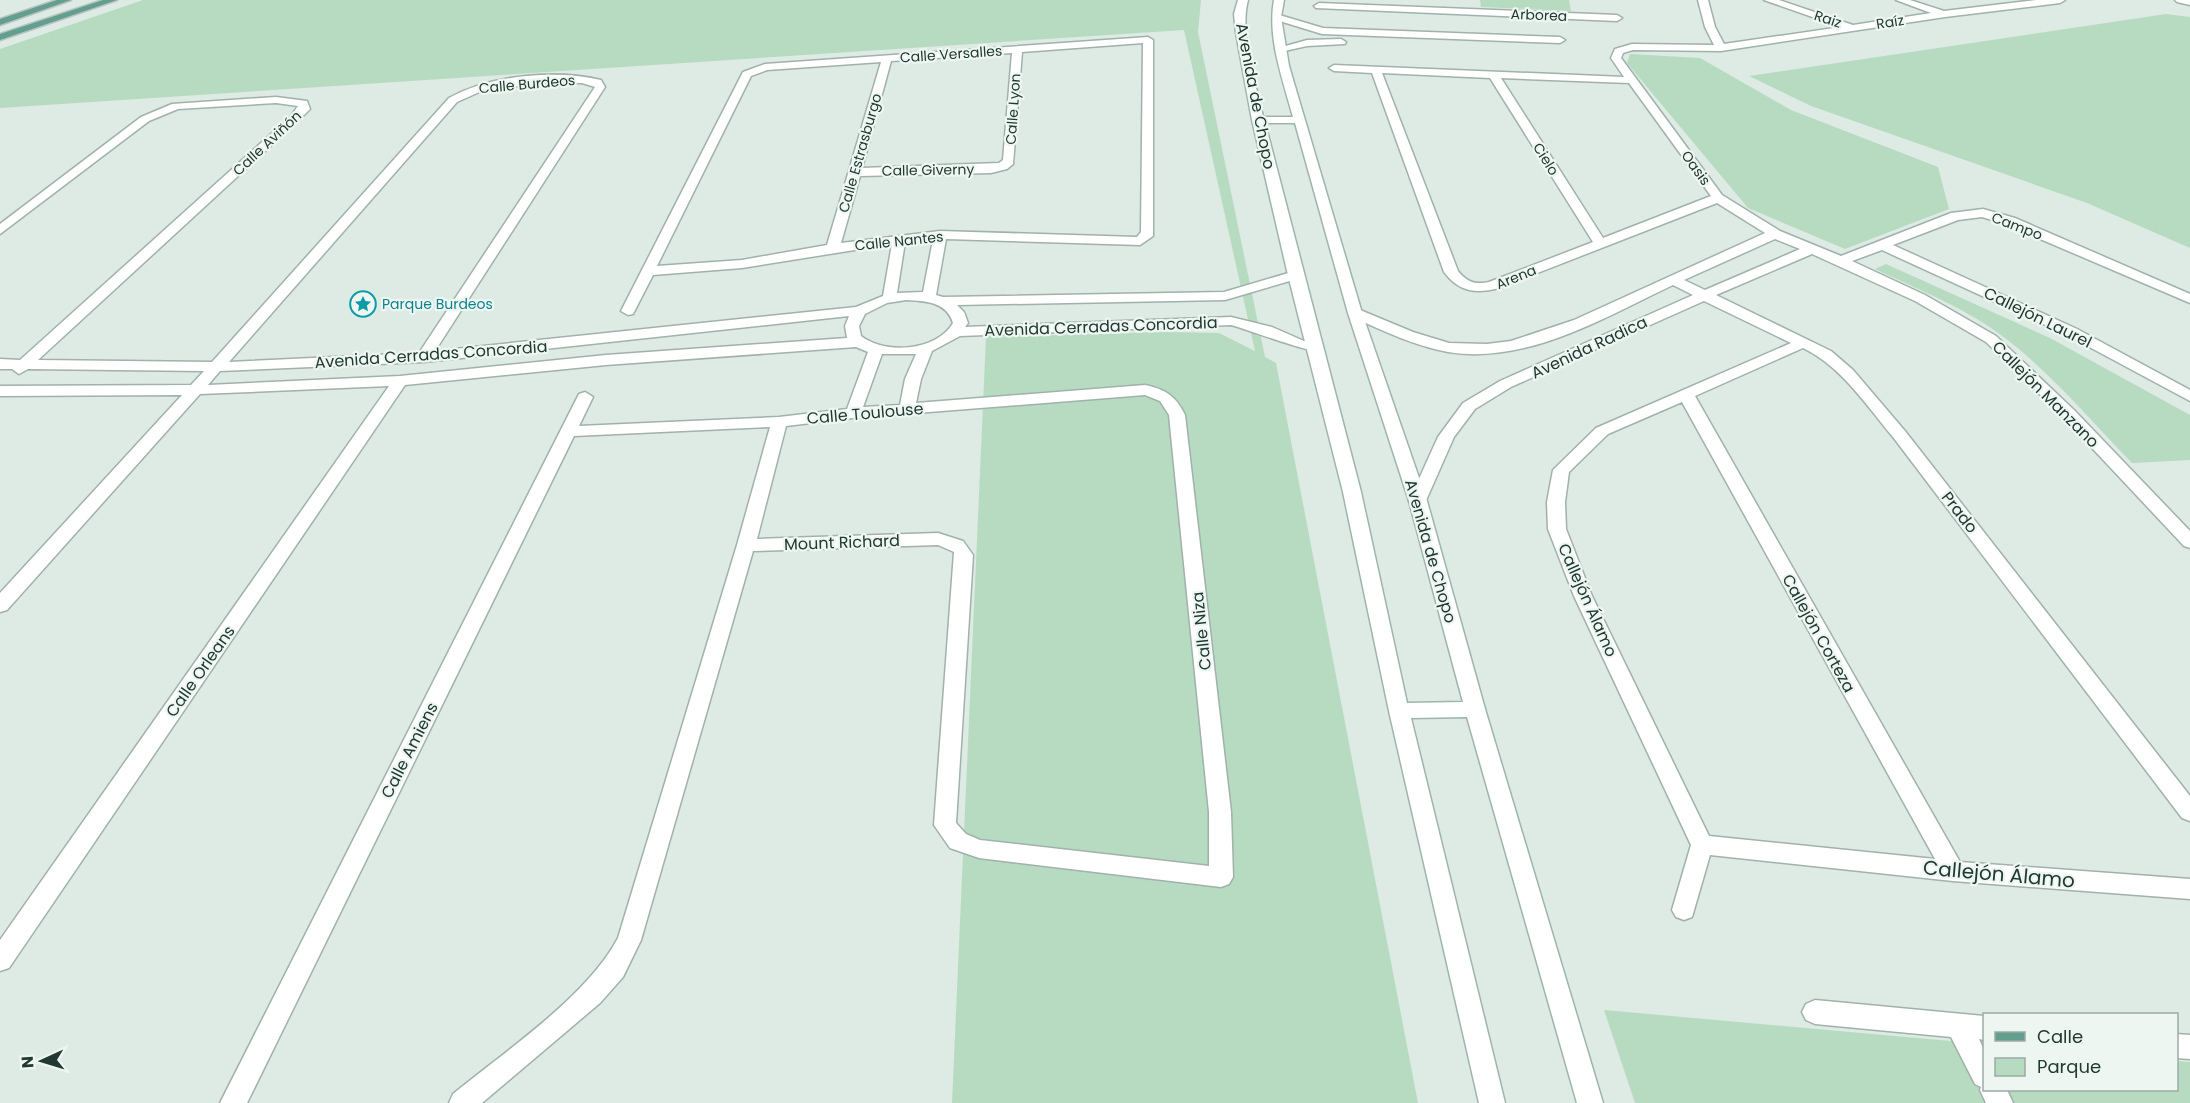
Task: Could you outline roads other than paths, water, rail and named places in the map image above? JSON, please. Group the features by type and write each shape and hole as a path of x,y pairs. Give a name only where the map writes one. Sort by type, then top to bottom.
{"main road":[{"path":"0,22 66,0"},
{"path":"0,37 112,0"}],"street":[{"name":"Avenida de Chopo","path":"1243,0 1239,14 1241,33 1258,120 1313,348 1352,492 1399,711 1492,1103"},
{"name":"Avenida de Chopo","path":"1279,0 1276,17 1280,49 1300,120 1355,313 1418,501 1474,709 1590,1103"},
{"path":"1466,0 1466,12"},
{"path":"1703,0 1710,27 1720,48"},
{"name":"Raiz","path":"1769,0 1853,28"},
{"path":"1901,0 1945,14"},
{"name":"Raíz","path":"1619,51 1632,47 1720,48 1945,14 2060,0"},
{"path":"2180,0 2190,2"},
{"name":"Arborea","path":"1319,6 1354,4 1466,12 1508,26 1524,26 1586,12 1617,18"},
{"path":"1276,17 1322,31 1524,26 1558,45 1520,49 1343,42 1307,43 1280,49"},
{"path":"1508,26 1520,49"},
{"path":"1524,26 1536,49"},
{"name":"Calle Versalles","path":"648,271 747,75 765,67 1148,40 1148,233"},
{"name":"Calle Lyon","path":"1003,166 1009,161 1017,49"},
{"name":"Oasis","path":"1619,51 1616,58 1630,80 1718,198 1775,234 1812,249"},
{"name":"Calle Estrasburgo","path":"833,248 887,58"},
{"path":"1334,68 1630,80"},
{"name":"Arena","path":"1377,70 1451,272 1463,285 1479,289 1494,285 1718,198"},
{"name":"Cielo","path":"1493,74 1600,243"},
{"name":"Calle Burdeos","path":"216,367 453,100 471,89 486,85 577,79 597,82 600,87 424,357"},
{"name":"Calle Aviñón","path":"0,230 145,119 167,108 276,100 303,103 304,109 295,118 24,364"},
{"path":"1258,120 1300,120"},
{"name":"Calle Giverny","path":"854,172 991,169 1003,166"},
{"name":"Campo","path":"1841,261 1956,216 1983,213 2010,221 2190,299"},
{"name":"Calle Nantes","path":"648,271 742,264 899,238 940,235 1140,241 1146,238 1148,233"},
{"name":"Avenida Radica","path":"1355,313 1432,344 1463,349 1497,349 1543,338 1775,234"},
{"path":"929,296 940,235"},
{"path":"899,238 890,296 873,302 859,311 852,321 852,332 860,342 876,350 900,353 925,350 944,342 956,332 961,320 957,310 945,301"},
{"name":"Callejón Laurel","path":"1882,245 2072,332 2190,396"},
{"name":"Avenida Radica","path":"1418,501 1439,450 1457,418 1469,406 1502,387 1703,295 1812,249"},
{"name":"Callejón Manzano","path":"1812,249 1938,307 1991,339 2068,413 2190,542"},
{"path":"628,311 648,271"},
{"name":"Avenida Cerradas Concordia","path":"890,296 929,296 945,301 1225,296 1295,275"},
{"name":"Prado","path":"1673,280 1803,343 1836,362 1865,390 2190,812"},
{"path":"1225,296 1231,321"},
{"name":"Avenida Cerradas Concordia","path":"0,364 216,367 424,357 859,311"},
{"name":"Avenida Cerradas Concordia","path":"956,332 1231,321 1267,330 1313,348"},
{"path":"606,360 610,339"},
{"name":"Avenida Cerradas Concordia","path":"0,389 194,390 400,381 606,360 860,342"},
{"name":"Callejón Álamo","path":"1803,343 1602,431 1561,470 1556,501 1557,530 1583,596 1702,844 1953,871 2190,889"},
{"path":"853,413 876,350"},
{"path":"907,409 925,350"},
{"path":"0,389 24,364"},
{"path":"0,605 216,367"},
{"name":"Calle Orleans","path":"0,960 400,381"},
{"name":"Calle Toulouse","path":"570,431 779,422 853,413 1145,390 1160,393"},
{"name":"Calle Niza","path":"938,539 953,542 961,547 964,555 945,805 945,825 958,841 980,849 1221,877 1220,812 1177,415 1171,400 1160,393"},
{"name":"Callejón Corteza","path":"1686,394 1953,871"},
{"name":"Calle Amiens","path":"233,1103 585,397"},
{"path":"462,1103 591,995 619,959 629,940 746,545 779,422"},
{"name":"Mount Richard","path":"746,545 938,539"},
{"path":"1399,711 1474,709"},
{"path":"1684,910 1702,844"},
{"path":"1815,1012 1983,1028"},
{"path":"1958,1026 1983,1073"}],"place":[{"name":"Parque Burdeos","path":"363,304"}]}
